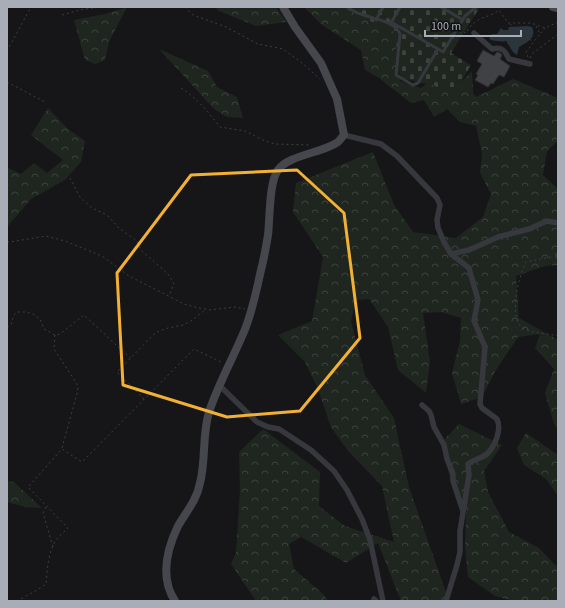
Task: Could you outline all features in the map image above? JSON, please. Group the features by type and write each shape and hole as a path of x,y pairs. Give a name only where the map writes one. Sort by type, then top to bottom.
{"street":[{"path":"283,7 321,64 337,99 344,135"},
{"path":"553,7 558,8"},
{"path":"474,33 492,49 498,47 504,50 509,59 530,64"},
{"path":"344,135 381,144 397,156 437,198 440,205 437,220 438,228 451,254 469,268 478,300 474,321 485,347 480,404 482,408 497,419 498,436 486,454 472,460 468,464 469,475 457,565 446,601"},
{"path":"175,601 171,595 166,569 168,555 178,526 194,501 200,485 207,421 220,386 244,333 251,310 262,269 268,235 274,178 279,168 287,162 338,142 344,135"},
{"path":"451,254 469,250 498,237 529,229 547,221 558,223"},
{"path":"220,386 257,422 268,427 279,429 311,450 334,471 347,490 364,524 370,540 383,601"},
{"path":"422,405 431,415 434,427 444,445 447,459 451,467 453,481 464,512"}],"lane":[{"path":"347,7 376,20 391,23 443,52 463,20 476,7"},
{"path":"376,20 383,7"},
{"path":"391,23 400,7"},
{"path":"441,7 463,20"},
{"path":"391,23 398,29 400,34 396,75 413,85 418,83 438,49"}],"path":[{"path":"7,51 31,7"},
{"path":"62,15 99,7"},
{"path":"185,7 193,15 226,28 258,44 283,49 322,80 329,82"},
{"path":"457,30 462,34 480,18 493,14 499,10 508,23 510,23 516,30 517,29 520,31"},
{"path":"558,22 545,28 533,42 526,54 530,59 532,54 558,34"},
{"path":"510,23 531,23 545,28"},
{"path":"536,25 540,34"},
{"path":"467,31 474,33"},
{"path":"526,36 533,42"},
{"path":"532,54 534,59"},
{"path":"7,82 45,102"},
{"path":"181,88 199,101 220,128 245,131 265,141 275,144 316,145"},
{"path":"70,178 80,197 92,208 107,215 119,228 137,241 142,250 168,274 174,284 169,296"},
{"path":"7,242 46,236 65,241 102,256 129,276 184,304 205,309 235,307 251,310"},
{"path":"558,256 526,262 522,269 518,285 515,308 518,322 521,327 537,333 558,336"},
{"path":"144,399 117,372 155,333 168,328 183,325 191,321 205,309"},
{"path":"7,327 11,325 14,315 17,312 26,312 33,314 40,319 44,329 55,335 60,334 84,315 130,358"},
{"path":"17,601 46,584 48,564 53,548 56,541 68,528 28,487 62,449 78,390 78,384 54,348 55,335"},
{"path":"62,449 82,462 194,348 229,366"},
{"path":"46,506 43,514 53,548"}],"highlighted area":[{"path":"297,170 344,213 360,338 300,411 227,417 123,385 117,273 191,175"}],"green space":[{"path":"127,7 109,42 105,60 95,64 85,60 74,20 105,14"},
{"path":"215,7 276,7 286,22 256,26 219,11"},
{"path":"304,7 343,7 398,33 397,50 400,81 421,88 435,77 457,86 472,71 473,93 476,97 513,79 558,98 558,141 547,151 543,175 558,189 558,265 545,266 516,276 519,318 558,340 558,428 554,424 545,393 554,369 535,348 540,334 518,337 496,370 482,397 461,404 452,373 460,341 461,318 441,312 423,313 430,362 426,393 398,370 388,327 369,299 356,300 351,321 365,375 394,418 409,487 448,601 401,601 378,543 346,563 301,537 289,544 294,569 323,594 328,601 256,601 231,564 236,553 240,490 239,452 263,429 320,472 319,506 345,526 394,542 382,486 348,451 331,427 318,389 305,362 278,335 312,321 323,257 293,212 296,183 373,152 394,205 413,232 456,238 483,217 491,194 480,173 482,154 476,126 460,122 447,109 434,117 424,100 411,103 379,78 365,70 361,50 322,25"},
{"path":"341,7 480,7 451,53 471,65 456,91 401,78 395,56 398,34"},
{"path":"159,49 208,71 217,87 237,97 243,118 227,117 214,109"},
{"path":"48,108 68,129 85,141 81,162 65,180 31,199 7,227 7,166 8,168 21,174 34,163 47,173 63,160 31,135"},
{"path":"459,424 502,445 484,471 488,492 509,532 539,548 555,565 558,566 558,601 515,601 495,596 468,577 465,547 466,514 450,478 441,443"},
{"path":"526,433 558,455 558,496 546,479 524,465 517,448"},
{"path":"7,481 14,482 42,508 25,507 7,502"}],"shaded area":[{"path":"509,27 532,27 532,37 519,47 517,55 512,51 507,41 491,40 489,38 492,34 497,34 501,28 503,30 508,30"}],"building":[{"path":"483,50 494,56 497,52 500,53 502,55 500,59 510,66 504,77 499,75 493,84 491,83 488,87 475,80 478,75 476,74 482,64 477,61"}]}
